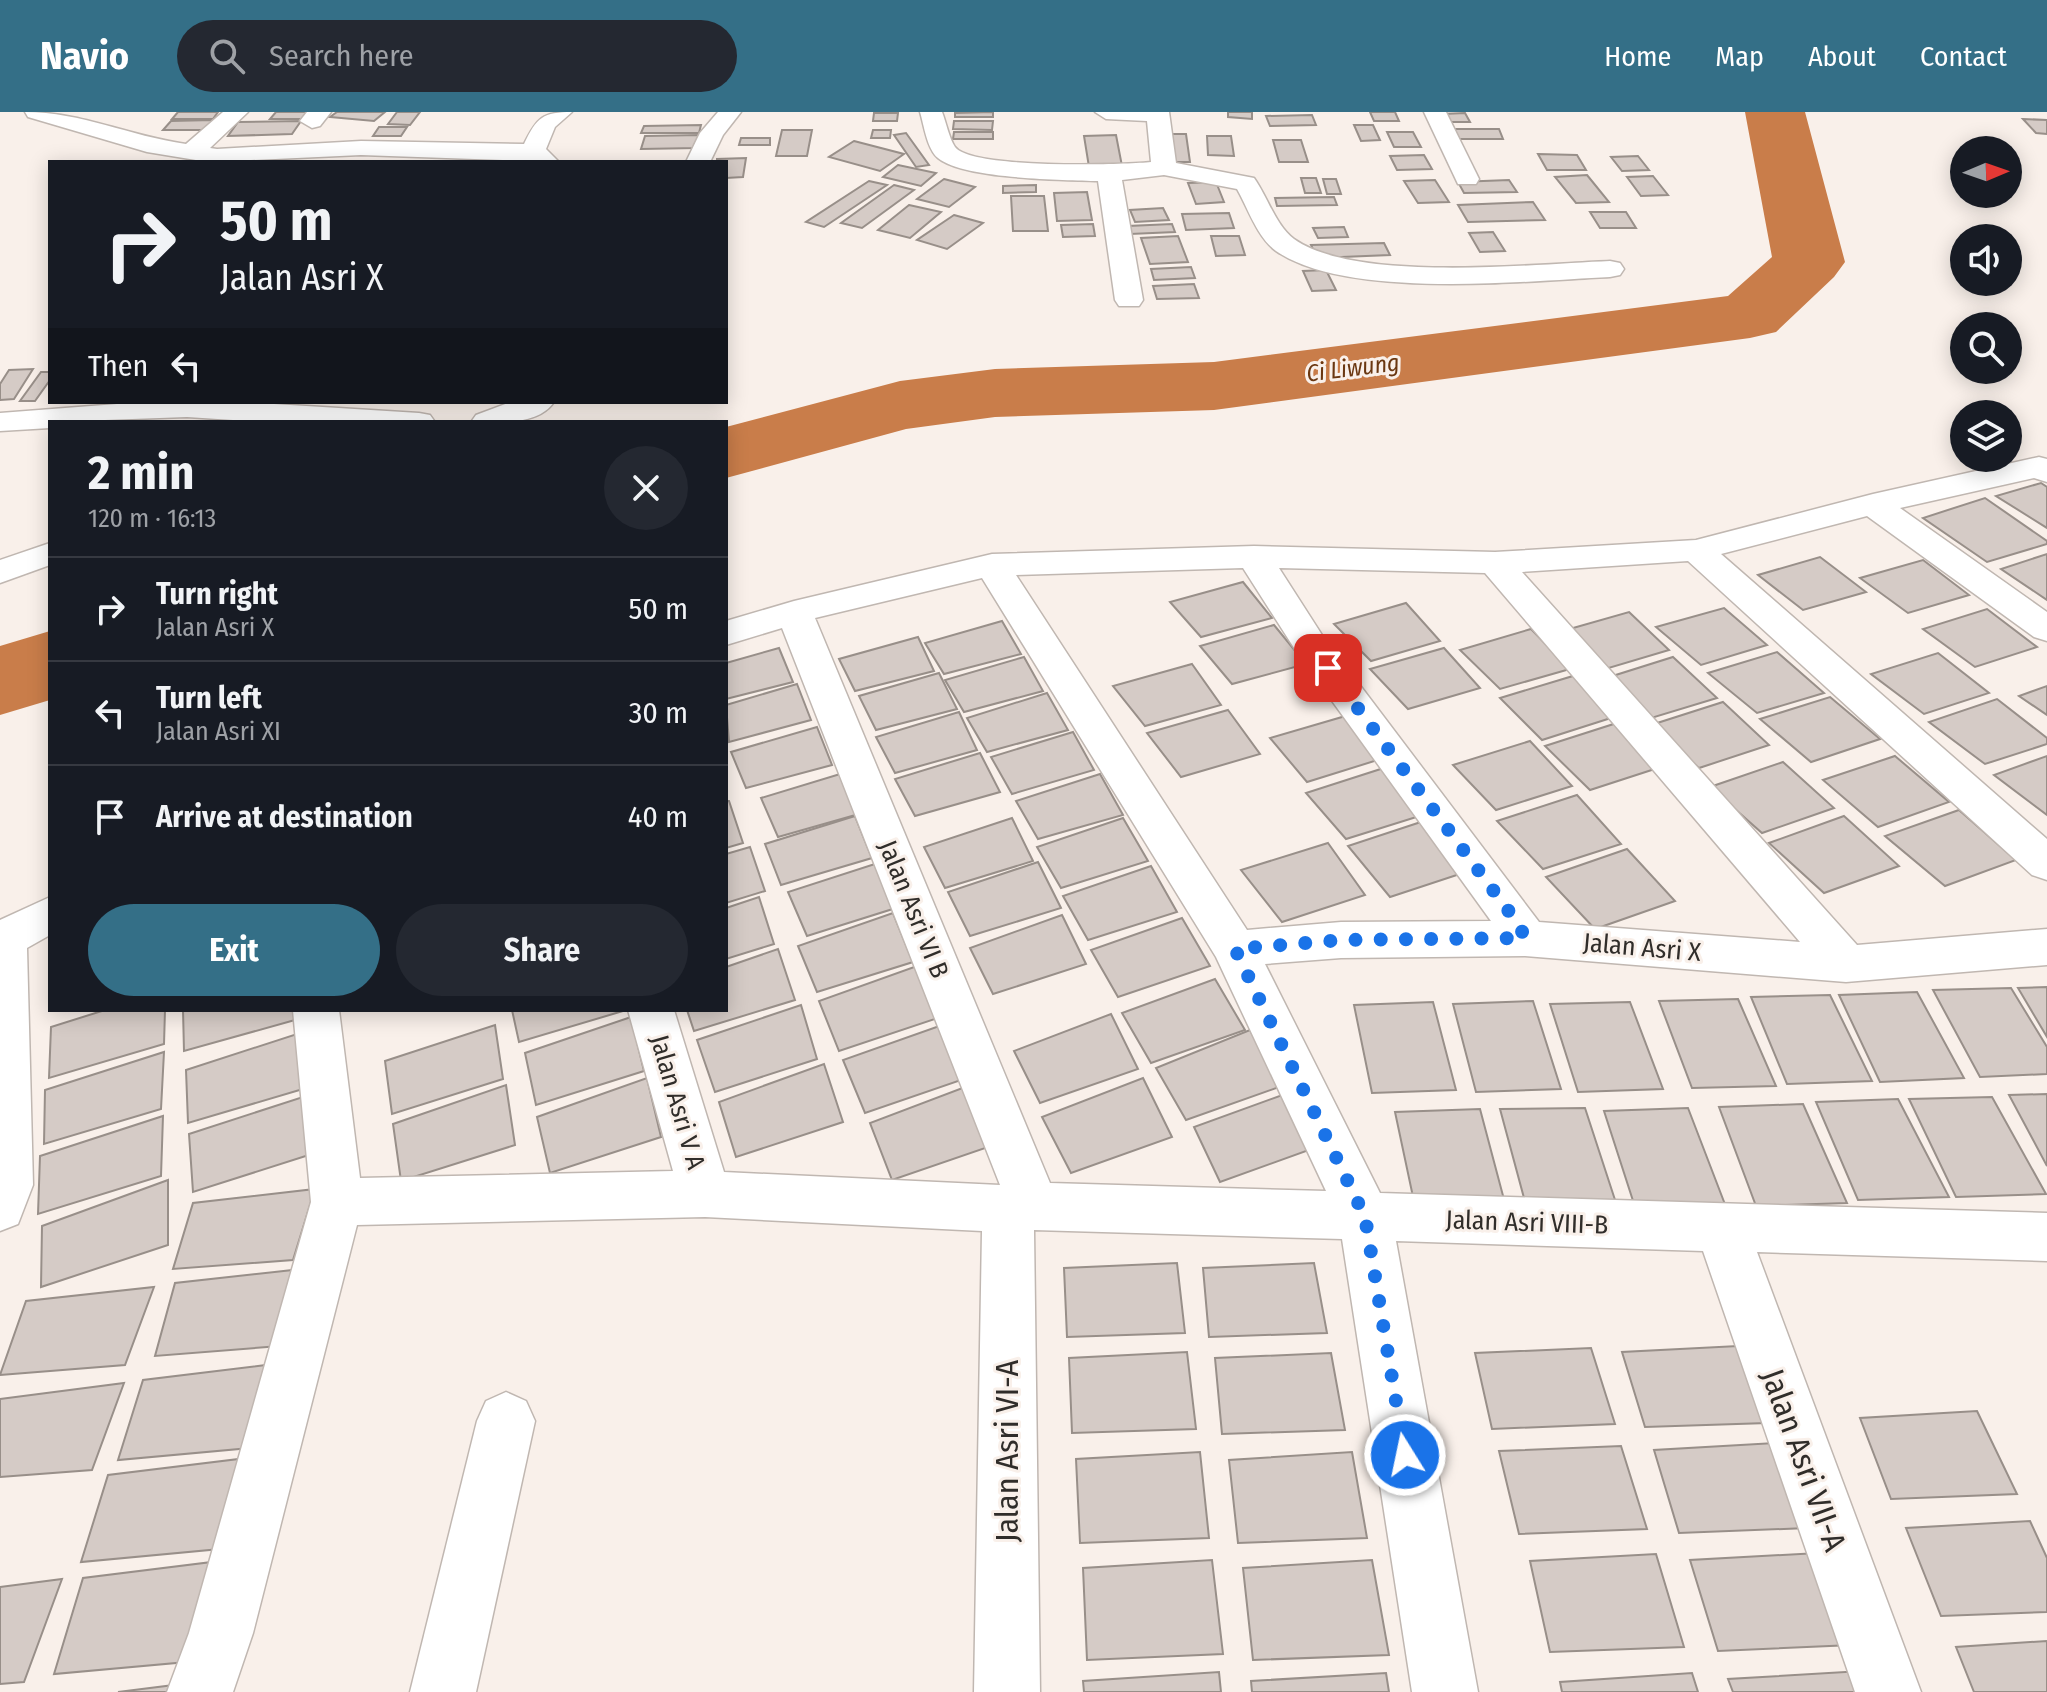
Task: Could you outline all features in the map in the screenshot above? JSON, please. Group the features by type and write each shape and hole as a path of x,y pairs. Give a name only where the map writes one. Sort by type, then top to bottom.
{"street":[{"path":"36,112 155,147 217,156 361,148 540,157 545,124 561,112"},
{"path":"190,153 237,112"},
{"path":"699,160 712,133 730,112"},
{"path":"931,112 945,152 960,161 1034,171 1109,174 1164,168 1245,183 1285,244 1344,268 1462,273 1610,269"},
{"path":"1106,112 1158,113 1164,168"},
{"path":"1435,112 1467,179"},
{"path":"1109,174 1129,300"},
{"path":"492,420 534,404"},
{"path":"0,422 187,408 382,420"},
{"path":"728,632 794,612 992,565 1254,557 1495,563 1696,550 1873,504 2039,467 2047,472"},
{"path":"1873,504 2047,629"},
{"path":"1696,550 2047,864"},
{"path":"0,572 48,554"},
{"path":"1254,557 1309,643 1519,925 1525,938"},
{"path":"1495,563 1846,964"},
{"path":"992,565 1235,949 1365,1217 1445,1692"},
{"name":"Jalan Asri VI B","path":"794,612 1021,1208"},
{"path":"0,1207 7,1185 2,940 48,915"},
{"name":"Jalan Asri X","path":"1235,949 1341,940 1525,938 1846,964 2047,947"},
{"path":"200,1692 221,1633 337,1202 316,1012"},
{"name":"Jalan Asri V A","path":"652,1012 705,1194"},
{"name":"Jalan Asri VIII-B","path":"337,1202 705,1194 1021,1208 2047,1237"},
{"name":"Jalan Asri VI-A","path":"1007,1692 1021,1208"},
{"name":"Jalan Asri VII-A","path":"1722,1228 1888,1692"},
{"path":"443,1692 506,1421"}],"building":[{"path":"178,112 218,112 213,119 172,119"},
{"path":"276,112 307,112 302,119 270,119"},
{"path":"337,112 385,112 374,121 330,117"},
{"path":"397,112 420,112 410,125 388,124"},
{"path":"993,112 993,117 955,117 955,113"},
{"path":"1228,112 1252,112 1252,119 1228,117"},
{"path":"1370,112 1395,112 1399,121 1374,121"},
{"path":"874,113 898,113 897,121 873,121"},
{"path":"1465,113 1470,122 1448,122 1443,114"},
{"path":"1312,115 1316,125 1270,126 1266,116"},
{"path":"2023,119 2047,120 2047,134 2036,133"},
{"path":"213,120 206,130 163,130 171,121"},
{"path":"301,121 292,134 228,136 238,122"},
{"path":"954,121 993,121 992,130 953,129"},
{"path":"701,125 699,133 641,133 644,126"},
{"path":"1354,125 1373,125 1380,140 1361,141"},
{"path":"379,127 407,127 401,136 373,136"},
{"path":"1451,129 1499,129 1503,139 1456,139"},
{"path":"782,130 812,130 807,156 776,156"},
{"path":"873,130 891,130 890,138 871,138"},
{"path":"954,132 993,132 993,139 953,139"},
{"path":"1387,132 1413,132 1421,147 1394,147"},
{"path":"906,133 929,165 916,167 894,135"},
{"path":"1166,134 1186,134 1190,162 1170,162"},
{"path":"700,135 697,148 641,149 645,136"},
{"path":"1116,135 1122,166 1089,167 1084,136"},
{"path":"1207,136 1231,136 1234,156 1208,155"},
{"path":"741,138 770,138 770,145 739,145"},
{"path":"1273,140 1301,140 1308,162 1279,162"},
{"path":"854,141 904,154 880,171 829,157"},
{"path":"1538,154 1577,155 1586,170 1547,170"},
{"path":"1424,155 1432,169 1397,170 1390,156"},
{"path":"1638,156 1649,170 1622,171 1611,157"},
{"path":"746,158 743,177 728,178 728,160 717,159"},
{"path":"898,165 936,173 921,186 883,177"},
{"path":"1587,175 1609,202 1576,203 1555,177"},
{"path":"1653,176 1668,195 1641,196 1627,177"},
{"path":"1301,178 1316,178 1321,193 1305,193"},
{"path":"944,179 975,187 949,207 917,199"},
{"path":"1323,179 1336,179 1341,194 1327,194"},
{"path":"1435,180 1449,202 1418,203 1404,181"},
{"path":"1509,180 1517,192 1464,193 1458,182"},
{"path":"869,181 887,185 824,227 806,222"},
{"path":"1216,182 1224,202 1196,204 1188,183"},
{"path":"894,185 914,190 862,228 841,223"},
{"path":"1036,185 1036,192 1003,193 1003,186"},
{"path":"1087,192 1092,220 1057,221 1054,193"},
{"path":"1011,196 1044,196 1048,231 1013,231"},
{"path":"1334,197 1337,205 1277,206 1275,198"},
{"path":"1533,202 1545,220 1468,222 1458,205"},
{"path":"909,205 941,212 910,238 878,230"},
{"path":"1163,208 1169,220 1135,222 1130,210"},
{"path":"1590,212 1626,212 1636,228 1600,228"},
{"path":"1229,213 1234,228 1186,230 1182,214"},
{"path":"954,215 983,223 947,249 917,240"},
{"path":"1093,224 1095,236 1063,237 1061,225"},
{"path":"1172,224 1175,232 1130,234 1128,226"},
{"path":"1344,227 1348,237 1318,238 1313,228"},
{"path":"1493,232 1505,251 1480,252 1469,233"},
{"path":"1178,236 1188,262 1150,264 1141,238"},
{"path":"1211,236 1239,236 1245,255 1216,256"},
{"path":"1384,243 1390,255 1317,258 1311,245"},
{"path":"1191,267 1195,278 1154,280 1151,269"},
{"path":"1326,270 1336,290 1312,291 1303,271"},
{"path":"1194,284 1199,298 1157,299 1153,286"},
{"path":"33,369 14,399 0,400 0,384 9,370"},
{"path":"41,372 48,372 48,383 35,401 20,401"},
{"path":"2041,483 2047,487 2047,528 1996,496"},
{"path":"1985,498 2047,541 2047,544 1987,562 1923,518"},
{"path":"2047,554 2047,600 2001,569"},
{"path":"1820,557 1866,592 1803,610 1758,575"},
{"path":"1923,560 1969,595 1908,613 1860,578"},
{"path":"1243,582 1272,618 1201,637 1170,602"},
{"path":"1406,603 1440,641 1371,661 1334,624"},
{"path":"1724,608 1767,645 1701,665 1656,627"},
{"path":"1987,609 2037,647 1975,667 1923,629"},
{"path":"1629,612 1669,650 1602,670 1559,632"},
{"path":"1002,621 1021,654 944,674 925,643"},
{"path":"1274,625 1306,664 1232,684 1200,646"},
{"path":"1531,629 1570,669 1500,689 1460,650"},
{"path":"918,637 934,671 855,691 839,659"},
{"path":"779,648 793,682 728,698 728,662"},
{"path":"1444,648 1480,688 1408,709 1370,669"},
{"path":"1777,652 1824,693 1757,713 1708,673"},
{"path":"1938,653 1989,693 1924,714 1871,674"},
{"path":"1024,657 1043,691 964,712 945,680"},
{"path":"1673,657 1717,698 1648,719 1603,679"},
{"path":"1192,664 1221,705 1145,726 1113,686"},
{"path":"939,673 957,709 876,730 859,696"},
{"path":"1573,676 1614,717 1542,740 1500,698"},
{"path":"797,684 811,720 729,742 728,704"},
{"path":"2047,686 2047,715 2019,696"},
{"path":"1047,693 1068,730 987,752 967,718"},
{"path":"1830,697 1880,739 1811,762 1760,719"},
{"path":"1997,699 2047,738 2047,744 1985,764 1929,722"},
{"path":"1723,702 1769,745 1699,768 1651,725"},
{"path":"1228,710 1260,754 1181,777 1147,733"},
{"path":"959,712 977,750 895,773 876,737"},
{"path":"1349,715 1384,758 1307,782 1270,738"},
{"path":"1620,722 1664,766 1590,790 1545,746"},
{"path":"817,727 832,765 746,788 731,752"},
{"path":"1073,732 1094,770 1012,794 991,757"},
{"path":"1530,741 1572,786 1496,810 1453,765"},
{"path":"980,753 1000,792 915,816 895,779"},
{"path":"1895,756 1949,802 1878,827 1823,780"},
{"path":"2047,756 2047,815 1994,775"},
{"path":"1783,762 1834,808 1762,833 1710,787"},
{"path":"1387,767 1426,814 1346,839 1306,793"},
{"path":"850,771 866,812 778,837 761,798"},
{"path":"1100,774 1123,815 1038,839 1016,801"},
{"path":"1577,795 1621,844 1543,869 1497,821"},
{"path":"728,801 729,801 743,843 728,847"},
{"path":"1959,810 2016,860 1945,886 1885,836"},
{"path":"855,816 872,858 781,885 765,844"},
{"path":"1844,816 1899,866 1824,893 1769,843"},
{"path":"1012,818 1033,861 945,888 924,847"},
{"path":"1123,818 1148,861 1061,888 1037,847"},
{"path":"1430,819 1472,870 1390,897 1348,846"},
{"path":"1328,843 1365,895 1282,922 1241,870"},
{"path":"750,847 765,891 728,902 728,853"},
{"path":"1627,849 1675,901 1595,929 1546,877"},
{"path":"881,862 899,907 807,936 788,892"},
{"path":"1038,862 1061,908 970,936 948,892"},
{"path":"1151,866 1177,912 1088,940 1063,896"},
{"path":"759,897 774,944 728,958 728,907"},
{"path":"893,913 913,962 817,992 798,946"},
{"path":"1062,915 1086,964 993,994 970,948"},
{"path":"1182,918 1210,966 1118,997 1091,950"},
{"path":"778,949 795,1000 694,1031 688,1012 728,1012 728,966"},
{"path":"917,966 938,1018 839,1051 819,1001"},
{"path":"1215,979 1245,1030 1151,1063 1122,1013"},
{"path":"2047,987 2047,1037 2018,988"},
{"path":"2011,988 2047,1047 2047,1074 1980,1077 1933,990"},
{"path":"1917,992 1964,1078 1880,1082 1839,995"},
{"path":"1830,995 1872,1081 1787,1084 1751,997"},
{"path":"1738,999 1776,1086 1692,1088 1659,1001"},
{"path":"1533,1001 1561,1089 1476,1092 1453,1004"},
{"path":"1433,1002 1456,1090 1372,1093 1354,1005"},
{"path":"1630,1002 1663,1089 1578,1092 1550,1004"},
{"path":"801,1005 817,1059 715,1092 697,1040"},
{"path":"99,1012 165,1012 164,1044 49,1078 51,1027"},
{"path":"183,1012 294,1012 295,1020 184,1051"},
{"path":"512,1012 620,1012 519,1042"},
{"path":"1111,1014 1138,1069 1040,1103 1014,1051"},
{"path":"631,1017 644,1071 536,1105 525,1053"},
{"path":"945,1024 967,1078 865,1113 843,1060"},
{"path":"495,1025 503,1079 392,1114 385,1061"},
{"path":"1250,1030 1282,1086 1186,1120 1156,1068"},
{"path":"300,1033 303,1089 188,1123 186,1070"},
{"path":"164,1052 161,1109 44,1144 45,1090"},
{"path":"824,1064 843,1122 736,1157 719,1102"},
{"path":"647,1078 661,1137 550,1173 537,1117"},
{"path":"1143,1078 1172,1137 1071,1173 1042,1117"},
{"path":"973,1084 997,1144 892,1180 870,1123"},
{"path":"506,1085 515,1145 401,1181 393,1124"},
{"path":"1288,1093 1320,1146 1220,1182 1194,1127"},
{"path":"2047,1094 2047,1166 2009,1095"},
{"path":"309,1095 312,1154 193,1192 189,1134"},
{"path":"1992,1097 2046,1194 1956,1197 1909,1099"},
{"path":"1898,1099 1949,1197 1858,1200 1816,1102"},
{"path":"1803,1104 1847,1203 1756,1206 1719,1107"},
{"path":"1585,1108 1617,1206 1527,1209 1500,1109"},
{"path":"1688,1108 1726,1207 1636,1210 1604,1111"},
{"path":"1480,1109 1506,1207 1416,1211 1395,1112"},
{"path":"163,1116 161,1176 38,1214 40,1156"},
{"path":"168,1180 168,1245 41,1287 42,1226"},
{"path":"315,1189 293,1260 173,1269 193,1203"},
{"path":"1177,1263 1185,1333 1067,1337 1064,1268"},
{"path":"1314,1263 1327,1333 1209,1337 1203,1268"},
{"path":"302,1269 280,1346 155,1356 175,1283"},
{"path":"154,1287 125,1365 0,1375 26,1301"},
{"path":"1738,1346 1767,1423 1645,1427 1622,1352"},
{"path":"1591,1348 1615,1424 1492,1429 1475,1353"},
{"path":"1187,1352 1196,1429 1072,1433 1069,1358"},
{"path":"1331,1353 1345,1430 1222,1434 1215,1358"},
{"path":"274,1364 250,1448 118,1460 143,1380"},
{"path":"124,1383 92,1470 0,1477 0,1399"},
{"path":"1977,1411 2017,1494 1891,1499 1860,1418"},
{"path":"1775,1443 1807,1528 1679,1533 1654,1450"},
{"path":"1621,1446 1647,1529 1519,1534 1499,1451"},
{"path":"1200,1452 1209,1538 1080,1543 1076,1459"},
{"path":"1352,1452 1367,1538 1238,1543 1229,1460"},
{"path":"247,1458 220,1549 81,1562 108,1475"},
{"path":"2030,1521 2047,1558 2047,1612 1941,1616 1906,1528"},
{"path":"1818,1553 1852,1645 1718,1651 1690,1560"},
{"path":"1656,1554 1684,1647 1550,1652 1530,1561"},
{"path":"228,1560 198,1661 54,1674 83,1578"},
{"path":"1212,1560 1223,1654 1087,1660 1083,1568"},
{"path":"1372,1560 1389,1655 1253,1660 1243,1568"},
{"path":"62,1579 24,1682 0,1684 0,1587"},
{"path":"2047,1641 2047,1692 1974,1692 1956,1647"},
{"path":"1862,1671 1870,1692 1733,1692 1728,1679"},
{"path":"1219,1672 1221,1692 1084,1692 1083,1681"},
{"path":"1386,1673 1389,1692 1252,1692 1251,1681"},
{"path":"1692,1673 1698,1692 1562,1692 1560,1682"},
{"path":"190,1683 187,1692 118,1692"}],"waterway":[{"name":"Ci Liwung","path":"728,452 900,405 995,393 1214,386 1750,316 1809,262 1775,112"},
{"name":"Ci Liwung","path":"0,682 48,665"}],"route":[{"path":"1328,668 1519,925 1525,938 1341,940 1235,949 1365,1217 1405,1455"}]}
